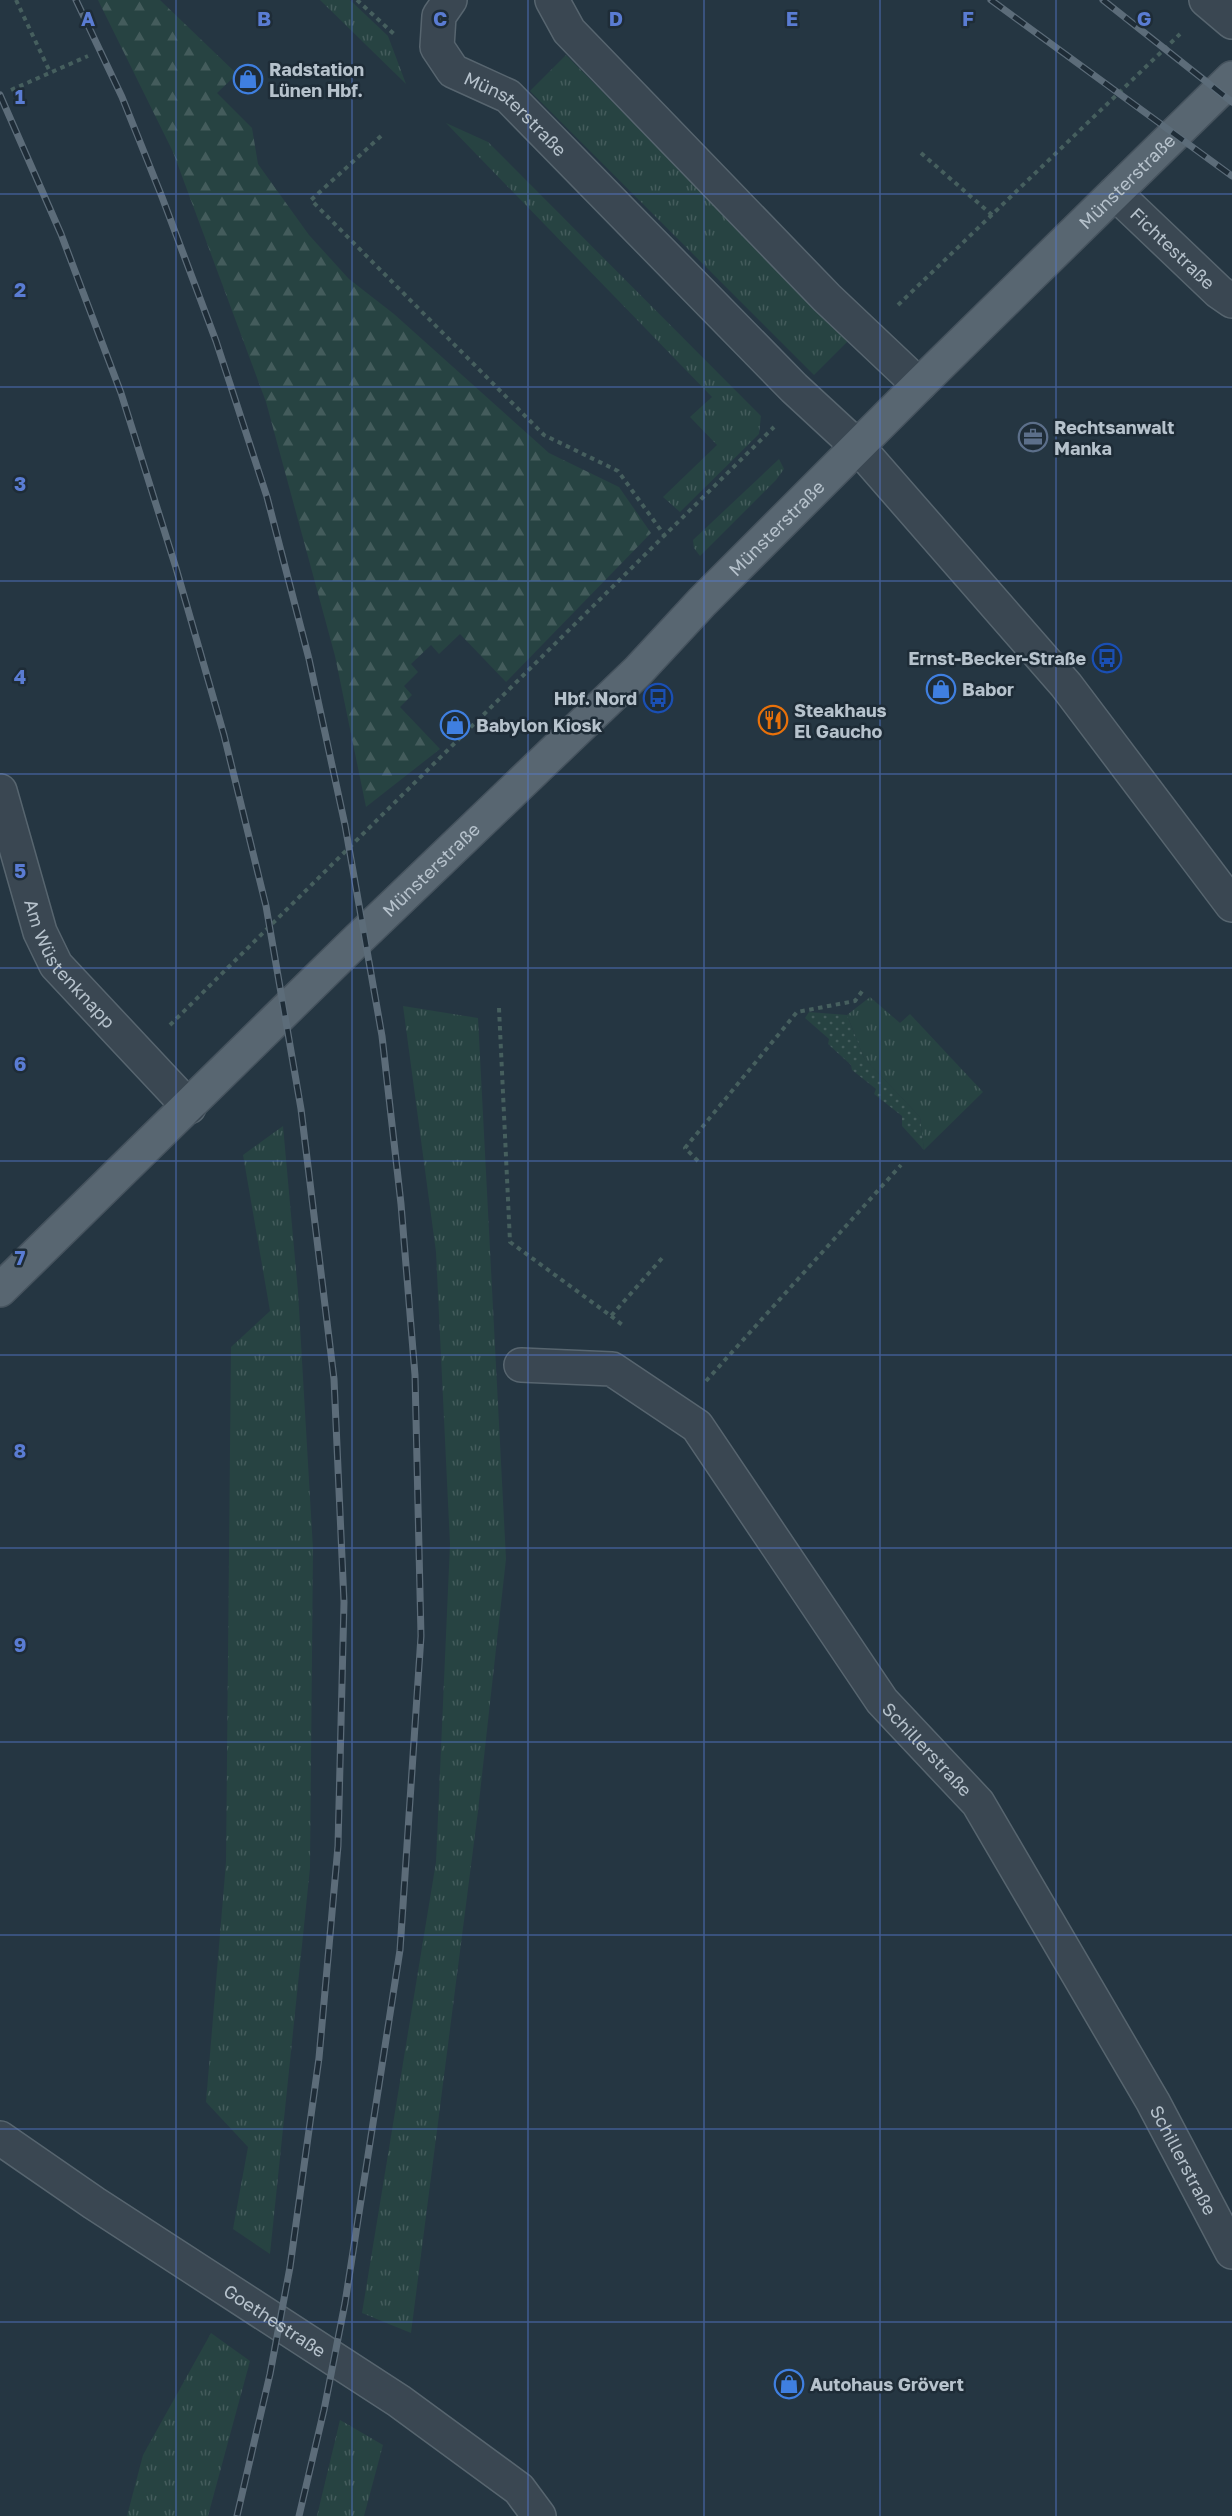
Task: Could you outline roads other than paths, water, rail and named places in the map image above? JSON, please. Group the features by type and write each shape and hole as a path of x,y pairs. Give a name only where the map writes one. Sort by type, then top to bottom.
{"main road":[{"name":"Münsterstraße","path":"0,1290 352,945 638,671 702,602 859,448 919,385 1232,78"}],"street":[{"name":"Münsterstraße","path":"450,0 440,16 437,47 453,71 508,96 794,388 859,448"},
{"path":"552,0 569,31 827,298 919,385"},
{"name":"Fichtestraße","path":"1115,193 1219,292 1232,301"},
{"path":"859,448 1066,685 1232,905"},
{"name":"Am Wüstenknapp","path":"0,790 40,932 56,965 189,1107"},
{"name":"Schillerstraße","path":"520,1365 612,1369 697,1426 882,1701 978,1803 1153,2102 1232,2252"},
{"name":"Goethestraße","path":"0,2138 94,2203 399,2401 519,2488 539,2516"}],"railway":[{"path":"76,0 122,97 162,197 216,341 267,497 309,659 345,825 382,1036 401,1204 415,1375 421,1636 400,1950 345,2303 324,2410 299,2516"},
{"path":"991,0 1232,176"},
{"path":"1103,0 1232,102"},
{"path":"0,95 61,234 121,393 176,568 224,735 266,906 301,1109 334,1379 344,1602 338,1846 319,2058 290,2267 270,2374 237,2516"}],"place":[{"name":"Radstation Lünen Hbf.","path":"248,79"},
{"name":"Rechtsanwalt Manka","path":"1033,437"},
{"name":"Ernst-Becker-Straße","path":"1107,658"},
{"name":"Babor","path":"941,689"},
{"name":"Hbf. Nord","path":"658,698"},
{"name":"Steakhaus El Gaucho","path":"773,720"},
{"name":"Babylon Kiosk","path":"455,725"},
{"name":"Autohaus Grövert","path":"789,2384"}]}
